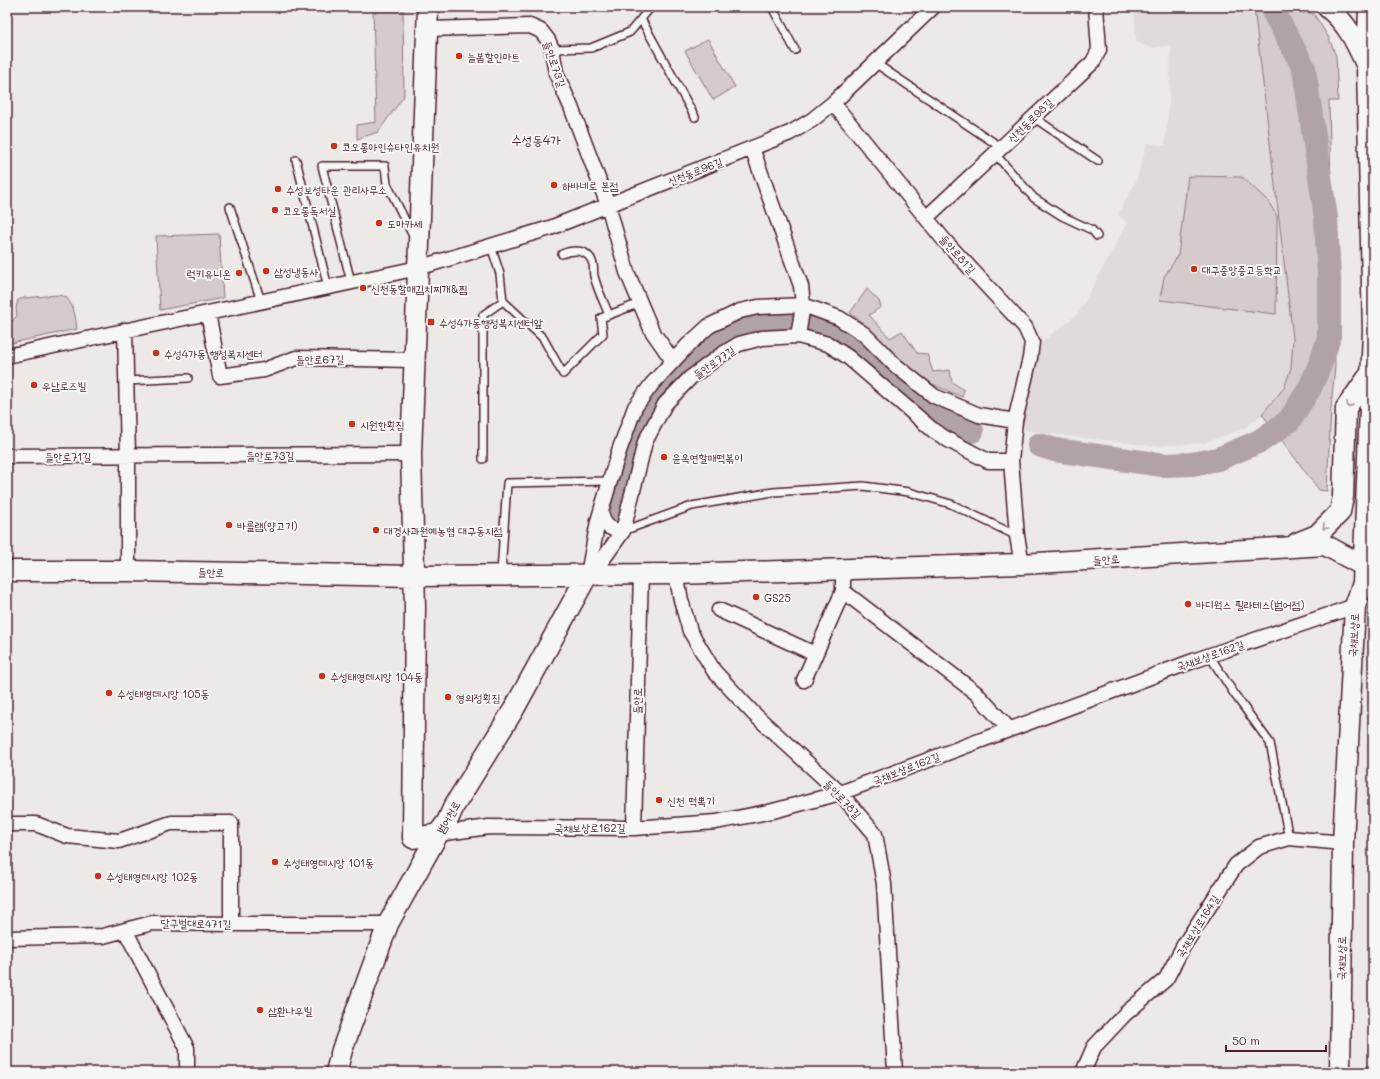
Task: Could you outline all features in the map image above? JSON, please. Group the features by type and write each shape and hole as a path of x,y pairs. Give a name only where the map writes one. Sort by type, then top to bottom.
{"main road":[{"path":"428,7 411,454 415,576 414,838 438,834"},
{"path":"1327,7 1336,14 1353,35 1367,66"},
{"name":"국채보상로","path":"1340,1072 1343,843 1355,606 1368,568 1366,520 1369,502 1373,331 1371,87 1367,66 1369,7"},
{"path":"1283,548 1317,535 1340,512 1343,497 1346,408 1371,373"},
{"name":"들안로","path":"7,571 128,571 415,576 640,573 676,574 1022,564 1325,545 1368,568"},
{"name":"범어천로","path":"336,1072 342,1050 388,924 438,834 447,822 454,806 514,709 588,574"}],"street":[{"name":"신천동로96길","path":"418,268 550,228 790,133 812,120 833,103 933,7"},
{"name":"신천동로98길","path":"926,218 1093,62 1099,50 1096,7"},
{"name":"들안로73길","path":"428,29 530,26 541,31 548,40 552,49 556,73 571,107 608,205 627,272 652,331 674,361"},
{"name":"들안로81길","path":"833,103 926,218 974,273 1025,327 1032,342 1030,358 1015,421 1012,464"},
{"path":"752,148 801,286 803,305 798,336"},
{"path":"7,356 418,268"},
{"path":"588,574 601,511 619,451 635,407 652,384 709,326 740,311 758,307 803,305 839,318 864,334 896,365 934,396 979,415 1015,421"},
{"name":"들안로67길","path":"208,313 220,376 264,370 296,358 415,360"},
{"path":"125,330 128,456 128,571"},
{"name":"들안로77길","path":"588,574 602,562 623,531 645,442 666,404 690,378 721,355 739,344 762,338 798,336 828,344 848,357 934,430 950,441 988,461 1012,464"},
{"name":"들안로73길","path":"128,456 411,454"},
{"name":"들안로71길","path":"7,456 128,456"},
{"path":"1012,464 1017,536 1022,564"},
{"path":"601,511 602,520 608,527 623,531"},
{"path":"804,680 843,591 843,570"},
{"name":"들안로","path":"634,828 640,573"},
{"name":"들안로78길","path":"676,574 681,600 690,631 714,671 753,713 840,793 875,834 884,884 895,1072"},
{"path":"843,591 976,693 1008,729"},
{"name":"국채보상로162길","path":"438,834 489,827 634,828 716,822 773,811 840,793 1208,655 1355,606"},
{"path":"719,610 815,654"},
{"path":"7,824 36,824 67,836 119,841 171,823 231,823 231,924"},
{"name":"국채보상로164길","path":"1083,1072 1094,1046 1125,1014 1166,979 1184,945 1236,865 1258,847 1289,838 1343,843"},
{"name":"달구벌대로471길","path":"7,938 103,936 152,923 388,924"},
{"path":"125,930 187,1048 187,1072"}],"lane":[{"path":"552,49 591,48 630,32 651,7"},
{"path":"772,7 795,50"},
{"path":"641,19 695,117"},
{"path":"875,63 998,151 1034,198 1062,216 1092,230 1097,236"},
{"path":"1033,117 1098,161"},
{"path":"296,160 328,287"},
{"path":"352,282 322,166 385,166 387,184 419,248"},
{"path":"230,207 261,301"},
{"path":"491,246 500,274 503,301 543,338 563,374 603,334 601,318 640,303"},
{"path":"562,254 580,250 590,258 593,264 594,276 609,315"},
{"path":"483,458 482,315 503,301"},
{"path":"126,381 188,378"},
{"path":"500,575 507,483 610,481"},
{"path":"623,531 692,506 774,492 863,486 909,492 951,504 1017,536"},
{"path":"1208,655 1235,696 1270,743 1289,838"}],"shaded area":[{"path":"373,7 403,7 404,96 378,132 357,139 357,125 376,122"},
{"name":"대구중앙중고등학교","path":"1134,7 1254,7 1293,338 1291,368 1284,388 1262,414 1246,427 1204,443 1153,446 1027,431 1021,423 1034,348 1078,314 1127,223 1118,214 1137,179 1147,143 1165,146 1169,102 1171,45 1150,48 1136,41"},
{"path":"1254,7 1291,7 1314,14 1329,38 1336,56 1338,101 1329,101 1335,366 1331,408 1327,491 1319,490 1262,414 1284,388 1291,368 1293,338"},
{"path":"708,39 735,87 713,100 685,51"},
{"path":"1188,176 1242,177 1268,201 1277,216 1276,314 1160,300 1164,277 1178,255"},
{"path":"219,234 223,298 160,310 156,236"},
{"path":"867,289 879,301 881,307 869,315 890,338 902,331 917,353 927,354 933,372 950,370 952,382 964,390 962,397 921,379 866,326 850,313"},
{"path":"58,295 66,297 73,308 77,329 7,344 8,325 17,316 16,308 18,300 24,298"}],"waterway":[{"path":"1039,445 1055,450 1163,465 1192,464 1218,459 1260,441 1289,421 1310,388 1321,362 1329,337 1329,278 1326,218 1304,68 1273,11"},
{"path":"611,510 627,452 637,423 654,398 700,351 720,337 744,327 767,322 787,320 808,323 827,329 852,344 881,371 940,418 972,431"}],"place":[{"name":"늘봄할인마트","path":"459,56"},
{"name":"코오롱아인슈타인유치원","path":"334,146"},
{"name":"하바네로 본점","path":"554,185"},
{"name":"수성보성타운 관리사무소","path":"278,189"},
{"name":"코오롱독서실","path":"275,210"},
{"name":"도마카세","path":"379,223"},
{"name":"대구중앙중고등학교","path":"1194,269"},
{"name":"삼성냉동사","path":"266,271"},
{"name":"럭키유니온","path":"239,273"},
{"name":"신천동할매김치찌개&찜","path":"363,288"},
{"name":"수성4가동행정복지센터앞","path":"431,322"},
{"name":"수성4가동 행정복지센터","path":"156,353"},
{"name":"우남로즈빌","path":"34,385"},
{"name":"시원한횟집","path":"352,424"},
{"name":"윤옥연할매떡볶이","path":"664,457"},
{"name":"바를램(양고기)","path":"229,525"},
{"name":"대경사과원예농협 대구동지점","path":"376,530"},
{"name":"GS25","path":"756,597"},
{"name":"바디웍스 필라테스(범어점)","path":"1188,604"},
{"name":"수성태영데시앙 104동","path":"322,676"},
{"name":"수성태영데시앙 105동","path":"109,693"},
{"name":"영의정횟집","path":"448,697"},
{"name":"신천 떡뽁기","path":"659,800"},
{"name":"수성태영데시앙 101동","path":"275,862"},
{"name":"수성태영데시앙 102동","path":"98,876"},
{"name":"삼환나우빌","path":"260,1010"}],"district":[{"name":"수성동4가","path":"536,139"}]}
